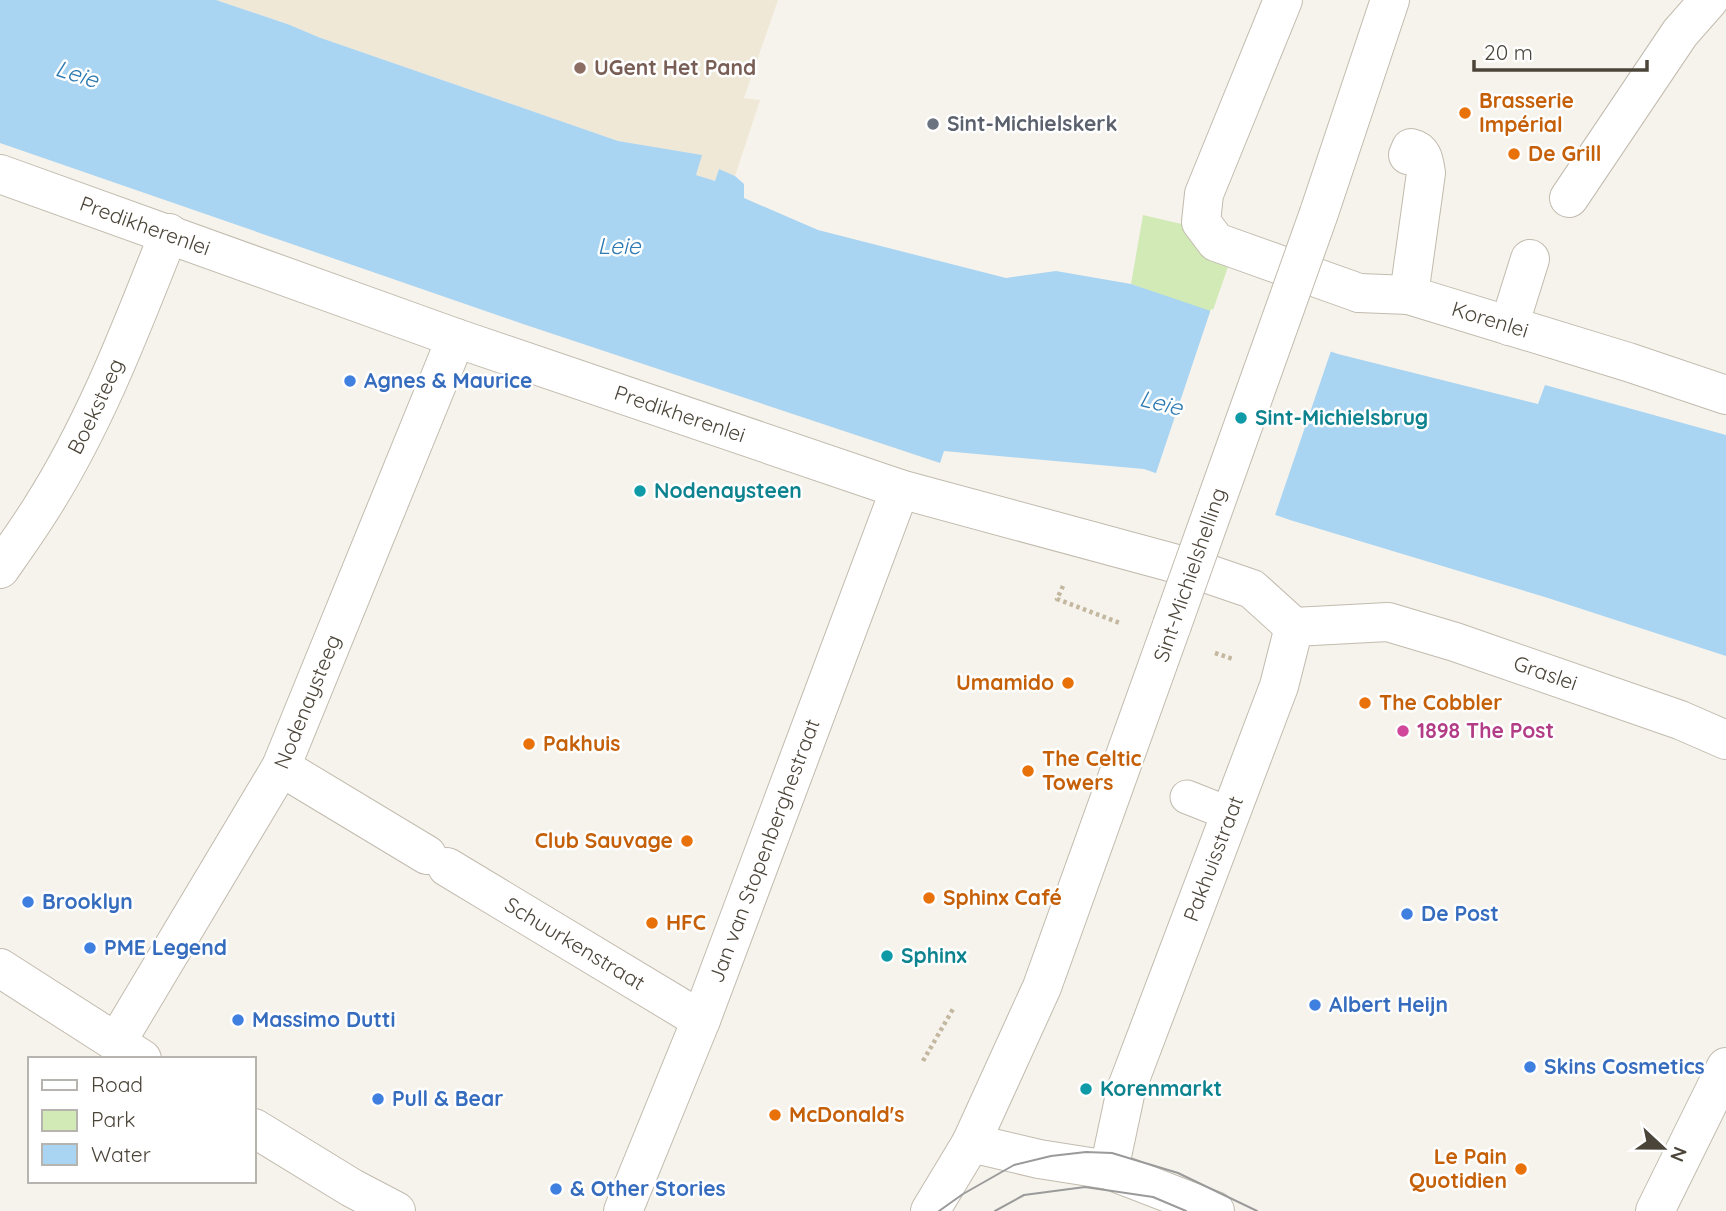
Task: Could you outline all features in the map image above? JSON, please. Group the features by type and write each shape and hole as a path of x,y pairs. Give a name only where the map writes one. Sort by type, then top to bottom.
{"street":[{"name":"Korenlei","path":"1283,0 1204,194 1201,222 1216,242 1359,293 1409,295 1726,395"},
{"name":"Sint-Michielshelling","path":"971,1143 1042,987 1319,213 1390,0"},
{"path":"1569,198 1680,33 1709,0"},
{"path":"1408,155 1411,148 1417,149 1424,157 1426,173 1409,295"},
{"name":"Predikherenlei","path":"0,174 456,338 900,489 1188,568 1252,589 1294,627"},
{"name":"Boeksteeg","path":"0,569 43,506 77,443 124,347 169,233"},
{"path":"1509,326 1530,259"},
{"name":"Nodenaysteeg","path":"129,1051 281,766 456,338"},
{"name":"Jan van Stopenberghestraat","path":"624,1211 701,1020 900,489"},
{"name":"Graslei","path":"1294,627 1388,622 1455,642 1680,720 1726,740"},
{"name":"Pakhuisstraat","path":"1109,1170 1126,1090 1279,686 1294,627"},
{"name":"Schuurkenstraat","path":"281,766 701,1020"},
{"path":"0,968 129,1051"},
{"path":"1655,1211 1726,1067"},
{"path":"256,1129 352,1188 396,1211"},
{"path":"930,1211 971,1143 1109,1170 1215,1211"}],"lane":[{"path":"1187,797 1230,814"}],"path":[{"path":"1057,599 1170,632"},
{"path":"923,1061 953,1009"}],"shaded area":[{"name":"UGent Het Pand","path":"216,0 778,0 744,98 760,100 735,176 719,170 715,181 696,175 701,155 618,141"}],"green space":[{"path":"1143,215 1190,226 1231,258 1212,313 1131,284"}],"water":[{"name":"Leie","path":"0,0 216,0 618,141 702,155 696,175 715,181 719,169 735,176 744,184 744,198 818,230 1006,278 1056,271 1131,284 1338,354 1538,404 1545,385 1726,435 1726,656 1548,598 1290,520 1144,469 944,451 940,463 523,324 0,143"}],"pier":[{"path":"1211,309 1332,348 1274,518 1155,476"}],"tram line":[{"path":"939,1211 1014,1165 1051,1156 1086,1152 1112,1153 1178,1173 1257,1211"},
{"path":"995,1211 1024,1195 1085,1187 1153,1197 1186,1211"}],"place":[{"name":"UGent Het Pand","path":"580,68"},
{"name":"Brasserie Impérial","path":"1465,113"},
{"name":"Sint-Michielskerk","path":"933,124"},
{"name":"De Grill","path":"1514,154"},
{"name":"Agnes & Maurice","path":"350,381"},
{"name":"Sint-Michielsbrug","path":"1241,418"},
{"name":"Nodenaysteen","path":"640,491"},
{"name":"Umamido","path":"1068,683"},
{"name":"The Cobbler","path":"1365,703"},
{"name":"1898 The Post","path":"1403,731"},
{"name":"Pakhuis","path":"529,744"},
{"name":"The Celtic Towers","path":"1028,771"},
{"name":"Club Sauvage","path":"687,841"},
{"name":"Sphinx Café","path":"929,898"},
{"name":"Brooklyn","path":"28,902"},
{"name":"De Post","path":"1407,914"},
{"name":"HFC","path":"652,923"},
{"name":"PME Legend","path":"90,948"},
{"name":"Sphinx","path":"887,956"},
{"name":"Albert Heijn","path":"1315,1005"},
{"name":"Massimo Dutti","path":"238,1020"},
{"name":"Skins Cosmetics","path":"1530,1067"},
{"name":"Korenmarkt","path":"1086,1089"},
{"name":"Pull & Bear","path":"378,1099"},
{"name":"McDonald's","path":"775,1115"},
{"name":"Le Pain Quotidien","path":"1521,1169"},
{"name":"& Other Stories","path":"556,1189"}]}
